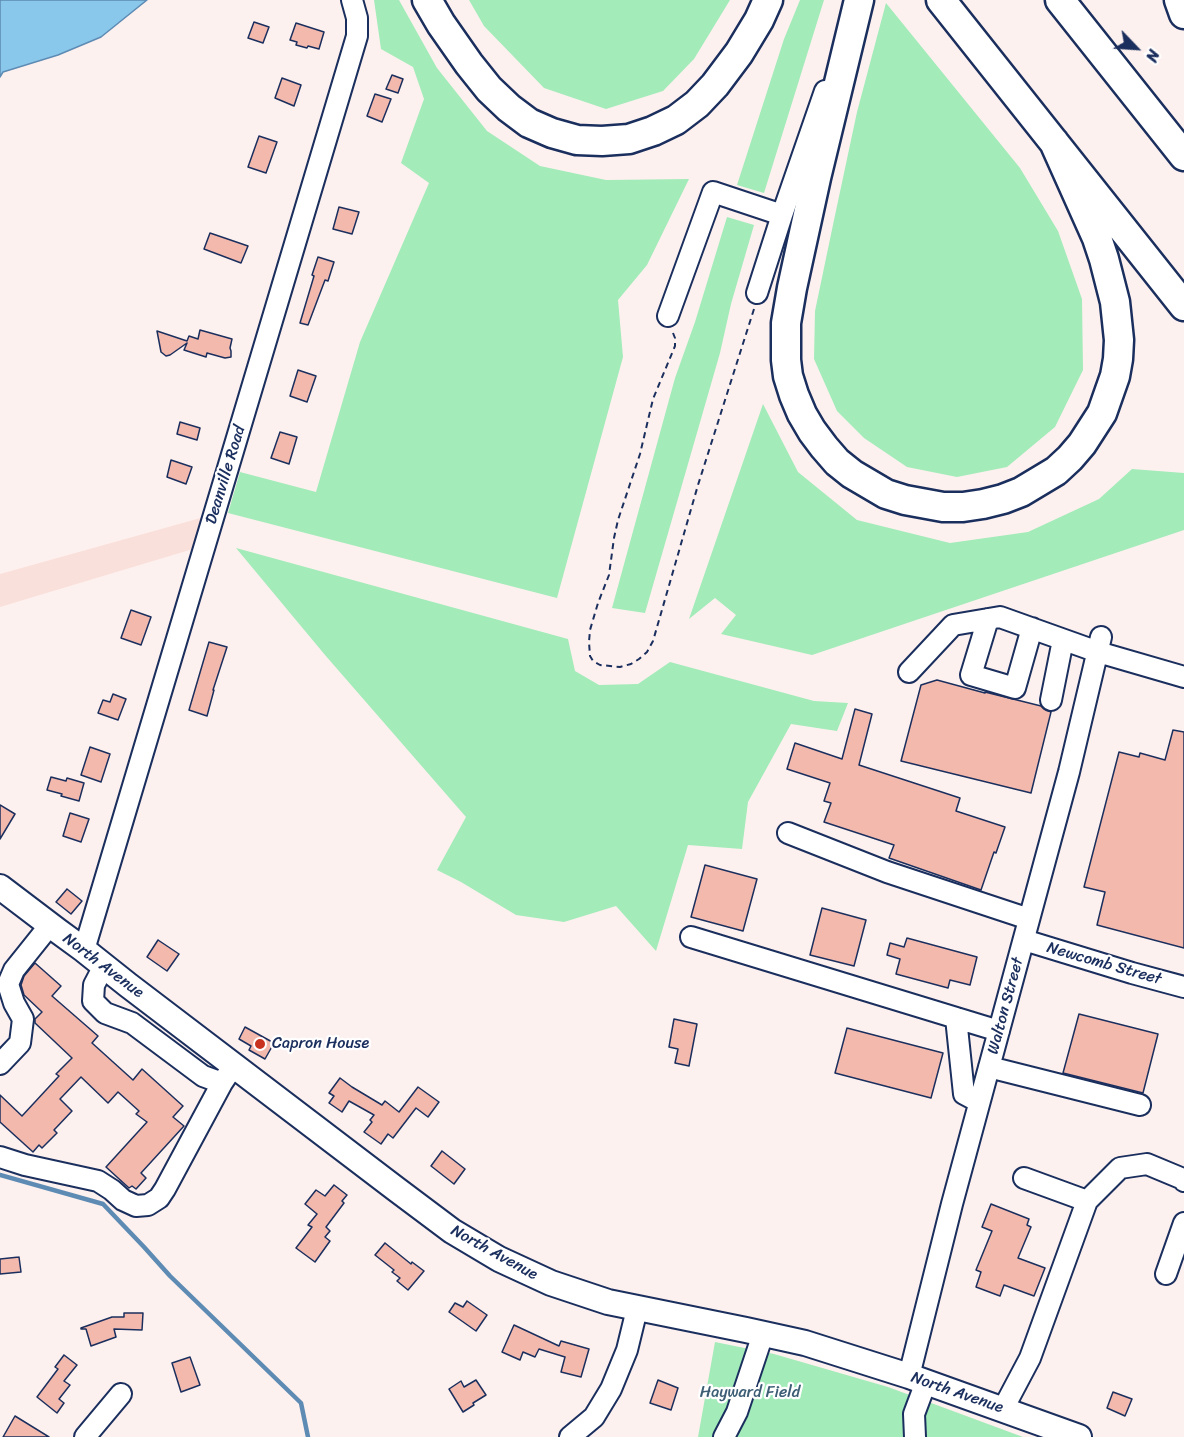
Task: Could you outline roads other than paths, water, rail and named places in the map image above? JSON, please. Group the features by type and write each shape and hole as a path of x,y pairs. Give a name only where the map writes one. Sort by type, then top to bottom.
{"highway":[{"path":"427,0 469,64 489,89 509,108 529,123 552,133 577,140 602,141 629,139 653,131 687,113 706,95 731,64 753,31 768,0"},
{"path":"857,0 792,288 785,342 794,395 812,431 837,462 852,474 886,494 944,507 963,507 1003,499 1022,492 1056,471 1070,458 1082,444 1102,412 1118,359 1119,340 1115,302 1097,238 1054,142"},
{"path":"941,0 1184,306"},
{"path":"1060,0 1184,156"},
{"path":"1179,0 1184,14"}],"main road":[{"name":"North Avenue","path":"0,887 104,966 228,1074 452,1231 499,1259 551,1283 608,1302 805,1343 918,1379 1079,1437"}],"street":[{"name":"Deanville Road","path":"84,950 357,36 357,18 352,0"},
{"path":"757,293 857,0"},
{"path":"668,316 713,192 782,215"},
{"path":"909,672 953,625 1000,617 1063,640 1100,645 1184,677"},
{"path":"988,619 971,675 1015,688 1032,628"},
{"path":"1051,700 1063,640"},
{"name":"Walton Street","path":"915,1437 914,1414 918,1379 952,1204 1069,772 1100,645"},
{"path":"788,833 887,872 1029,919"},
{"path":"0,1064 20,1043 22,1019 8,984 14,970 50,925"},
{"path":"691,937 999,1031"},
{"name":"Newcomb Street","path":"1023,940 1184,987"},
{"path":"104,966 94,985 93,1001 105,1013 132,1023 202,1076 228,1074"},
{"path":"956,1018 964,1094 980,1102"},
{"path":"989,1067 1140,1105"},
{"path":"0,1157 25,1165 98,1181 123,1200 136,1206 148,1204 159,1198 165,1189 228,1074"},
{"path":"1003,1409 1030,1358 1087,1201 1120,1168 1147,1164 1184,1181"},
{"path":"1024,1178 1087,1201"},
{"path":"1166,1274 1184,1223"},
{"path":"570,1437 594,1417 611,1389 627,1350 637,1309"},
{"path":"724,1437 737,1412 763,1334"},
{"path":"85,1437 121,1394"}],"water":[{"path":"0,0 147,0 101,37 58,55 3,72 0,77"}],"waterway":[{"path":"0,1175 103,1204 170,1276 301,1403 308,1437"}],"place":[{"name":"Capron House","path":"260,1044"}],"park label":[{"name":"Hayward Field","path":"750,1393"}]}
